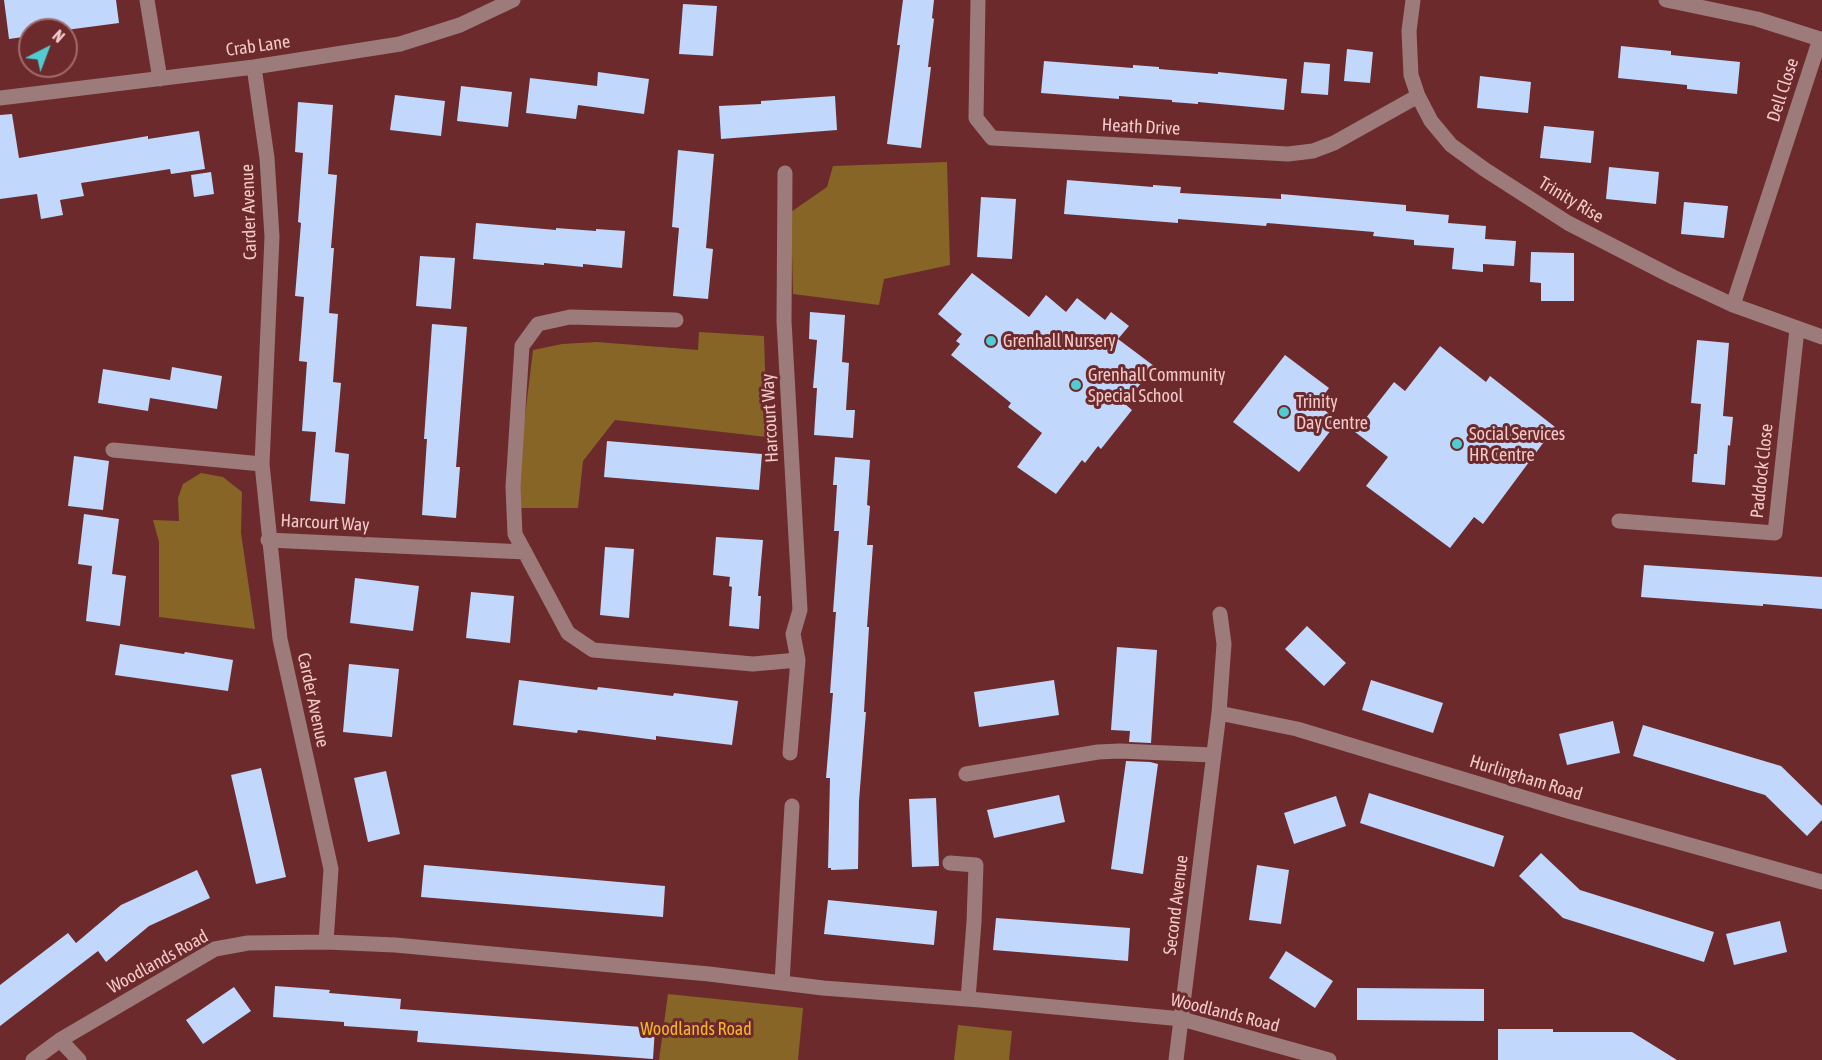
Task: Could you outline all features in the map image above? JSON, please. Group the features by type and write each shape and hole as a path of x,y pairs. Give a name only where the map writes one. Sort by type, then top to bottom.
{"street":[{"path":"147,0 160,79"},
{"name":"Crab Lane","path":"0,98 254,67 400,44 460,25 513,0"},
{"name":"Heath Drive","path":"978,0 976,118 993,138 1288,154 1313,151 1334,143 1418,96"},
{"name":"Trinity Rise","path":"1413,0 1409,31 1411,75 1418,96 1431,121 1451,145 1568,223 1673,277 1733,304 1822,337"},
{"name":"Dell Close","path":"1666,0 1757,20 1820,39 1733,304"},
{"name":"Carder Avenue","path":"254,67 267,159 272,237 261,464 280,639 331,869 326,942"},
{"name":"Harcourt Way","path":"785,172 784,321 800,610 793,634 798,660 790,753"},
{"path":"676,320 570,317 538,324 522,346 513,487 515,534 568,633 593,650 753,664 798,660"},
{"name":"Paddock Close","path":"1619,522 1775,533 1797,329"},
{"path":"112,450 261,464"},
{"name":"Harcourt Way","path":"268,540 525,552"},
{"name":"Second Avenue","path":"1176,1060 1219,713 1224,644 1221,614"},
{"name":"Hurlingham Road","path":"1219,713 1296,729 1568,811 1822,882"},
{"path":"966,774 1098,752 1213,755"},
{"path":"782,983 792,806"},
{"path":"950,863 976,865 968,999"},
{"name":"Woodlands Road","path":"33,1060 60,1041 215,949 248,943 326,942 395,945 709,974 823,988 1182,1019 1329,1060"},
{"path":"60,1041 79,1060"}],"green space":[{"path":"947,162 950,265 884,279 879,305 793,294 791,212 827,187 833,166"},
{"path":"699,332 764,336 767,437 615,420 583,461 578,508 514,508 533,350 562,344 597,342 698,350"},
{"path":"201,473 223,477 242,492 241,533 255,629 159,617 159,542 153,520 179,521 178,498 183,484"},
{"name":"Woodlands Road","path":"668,994 803,1008 798,1060 659,1060"},
{"path":"958,1025 1012,1031 1009,1060 954,1060"}],"building":[{"path":"4,0 116,0 119,23 78,28 78,18 18,18 18,38 9,39"},
{"path":"903,0 934,0 928,67 931,67 921,148 887,144 900,45 897,45"},
{"path":"683,4 717,6 713,56 679,54"},
{"path":"1621,46 1671,51 1671,55 1740,62 1737,94 1687,89 1687,85 1618,78"},
{"path":"1347,49 1373,52 1370,83 1344,81"},
{"path":"1044,61 1133,68 1133,65 1287,79 1284,110 1119,96 1119,99 1041,93"},
{"path":"1304,62 1330,64 1328,95 1301,93"},
{"path":"598,72 649,79 644,114 578,105 576,119 526,113 530,78 597,86"},
{"path":"1480,76 1531,82 1528,113 1477,108"},
{"path":"461,86 512,92 508,127 457,121"},
{"path":"395,95 445,101 441,136 390,130"},
{"path":"835,96 837,130 721,139 719,106"},
{"path":"298,102 333,105 328,174 337,175 329,313 338,314 333,382 341,383 335,452 349,454 345,504 310,501 316,432 302,431 307,362 299,361 304,297 295,296 301,223 298,222 303,153 295,152"},
{"path":"12,114 19,158 148,136 148,139 199,131 205,169 171,174 170,169 81,183 84,196 60,200 63,215 41,219 37,194 0,199 0,115"},
{"path":"1544,126 1594,131 1591,163 1540,158"},
{"path":"678,150 714,154 706,248 713,249 708,299 673,296 679,228 672,227"},
{"path":"1609,167 1659,172 1656,204 1606,199"},
{"path":"211,172 214,194 194,197 191,175"},
{"path":"1067,180 1181,187 1180,193 1281,199 1281,194 1406,205 1406,211 1449,215 1448,223 1486,226 1485,239 1516,241 1514,266 1483,264 1483,272 1452,269 1454,248 1414,245 1414,240 1373,236 1374,232 1267,223 1266,226 1178,219 1178,223 1064,214"},
{"path":"981,197 1016,199 1012,259 977,257"},
{"path":"1684,202 1728,206 1724,238 1681,234"},
{"path":"476,223 556,230 556,228 625,231 622,268 473,259"},
{"path":"1531,252 1574,253 1574,301 1541,301 1541,283 1530,282"},
{"path":"420,256 455,258 451,309 416,306"},
{"name":"Grenhall Community Special School","path":"972,273 1029,317 1046,295 1066,312 1077,298 1105,320 1111,312 1129,326 1118,339 1154,366 1125,404 1132,410 1101,449 1098,446 1085,463 1082,460 1056,494 1017,467 1042,433 1008,407 1011,403 951,355 960,344 956,341 962,334 938,314"},
{"path":"810,312 845,315 842,362 849,363 846,410 855,410 853,438 814,435 817,388 813,388 817,340 809,339"},
{"path":"432,324 467,327 456,467 460,467 456,518 422,515 427,439 424,439"},
{"path":"1697,340 1729,343 1723,416 1733,417 1725,485 1692,482 1701,404 1691,403"},
{"name":"Social Services HR Centre","path":"1440,346 1486,382 1490,376 1555,427 1483,524 1474,517 1450,548 1366,486 1388,457 1355,432 1394,382 1405,391"},
{"name":"Trinity Day Centre","path":"1285,355 1329,388 1317,404 1338,421 1299,472 1233,422"},
{"path":"172,367 222,376 217,409 150,398 148,411 98,403 103,369 170,380"},
{"path":"607,441 762,454 759,490 604,477"},
{"path":"74,456 109,461 103,510 68,506"},
{"path":"835,457 870,460 867,545 873,545 867,627 869,627 864,712 866,712 859,801 858,869 831,870 828,868 830,778 826,778 833,693 830,693 839,531 834,531 837,485 833,485"},
{"path":"84,514 119,519 112,574 126,576 120,626 86,621 92,566 78,564"},
{"path":"716,537 763,540 758,596 761,596 759,629 729,626 732,587 729,586 730,577 713,575"},
{"path":"605,547 634,549 629,618 600,615"},
{"path":"1644,565 1822,577 1822,609 1641,597"},
{"path":"355,578 419,586 413,631 350,623"},
{"path":"471,592 514,596 510,643 466,638"},
{"path":"1307,626 1346,663 1324,686 1285,649"},
{"path":"120,644 233,660 228,691 115,675"},
{"path":"1117,647 1157,650 1151,743 1129,742 1130,731 1111,730"},
{"path":"349,664 399,669 392,737 343,732"},
{"path":"519,680 597,690 598,687 738,701 732,745 656,736 656,740 578,730 577,733 513,725"},
{"path":"1054,680 1059,715 979,727 974,692"},
{"path":"1371,680 1443,703 1433,733 1362,710"},
{"path":"1613,721 1620,753 1567,765 1559,734"},
{"path":"1643,725 1781,766 1822,806 1822,820 1807,836 1765,795 1633,756"},
{"path":"1126,761 1158,764 1143,874 1111,869"},
{"path":"261,768 286,877 256,884 231,775"},
{"path":"386,771 400,834 368,842 354,778"},
{"path":"1369,793 1504,836 1494,867 1360,823"},
{"path":"1059,795 1065,822 994,838 987,810"},
{"path":"1336,796 1346,826 1294,844 1284,813"},
{"path":"936,798 939,866 912,867 909,799"},
{"path":"1541,853 1580,890 1714,932 1704,962 1563,918 1519,876"},
{"path":"424,865 665,886 663,917 421,897"},
{"path":"1257,865 1289,870 1281,924 1249,920"},
{"path":"197,870 210,898 149,926 106,962 98,951 0,1026 0,985 68,933 76,943 121,905"},
{"path":"828,900 937,911 934,945 824,934"},
{"path":"996,918 1130,928 1128,961 993,950"},
{"path":"1780,921 1787,952 1734,965 1726,934"},
{"path":"1286,951 1333,981 1315,1008 1269,978"},
{"path":"275,986 401,999 400,1009 655,1028 653,1059 417,1042 418,1031 344,1026 344,1022 273,1017"},
{"path":"234,987 251,1011 203,1044 186,1020"},
{"path":"1357,988 1484,989 1484,1021 1357,1020"},
{"path":"1498,1029 1632,1032 1677,1060 1498,1060"}],"place":[{"name":"Grenhall Nursery","path":"991,341"},
{"name":"Grenhall Community Special School","path":"1076,385"},
{"name":"Trinity Day Centre","path":"1284,412"},
{"name":"Social Services HR Centre","path":"1457,444"}]}
